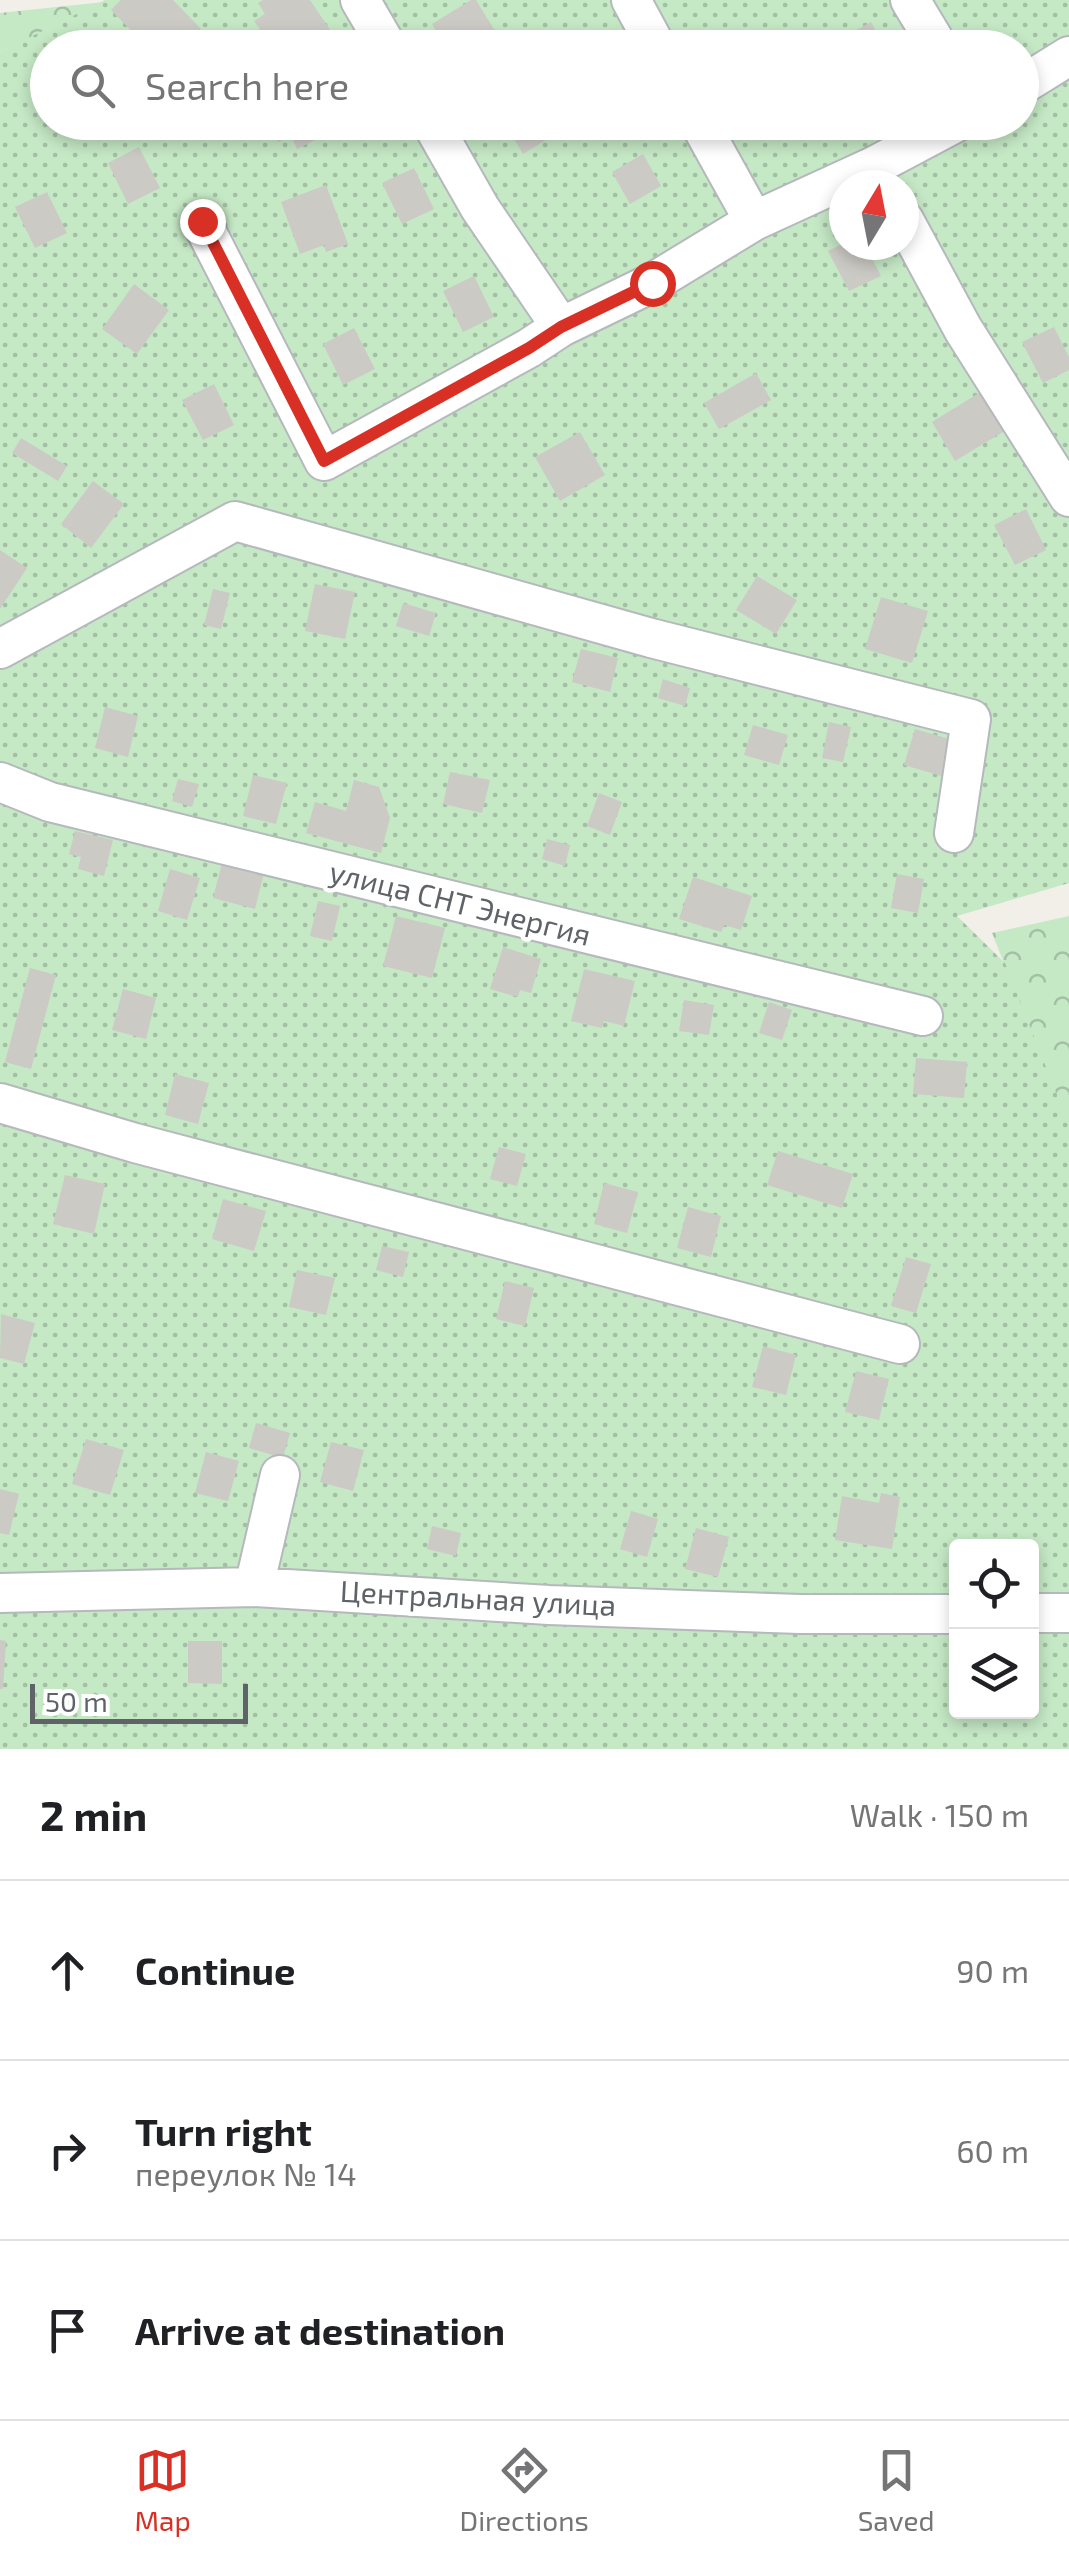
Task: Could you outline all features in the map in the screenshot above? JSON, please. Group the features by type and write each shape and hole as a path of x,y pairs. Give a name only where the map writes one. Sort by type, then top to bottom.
{"street":[{"path":"360,0 378,30"},
{"path":"631,0 648,30"},
{"path":"910,0 928,30"},
{"path":"1039,75 1069,56"},
{"path":"441,140 480,208 561,327"},
{"path":"709,140 754,221"},
{"path":"887,170 932,140"},
{"path":"202,221 324,461 561,327 652,283 754,221 829,194"},
{"path":"919,248 963,329 1069,496"},
{"path":"0,649 236,521 651,638 971,720 954,833"},
{"name":"улица СНТ Энергия","path":"0,782 50,802 923,1016"},
{"path":"0,1103 134,1143 900,1344"},
{"path":"254,1587 280,1475"},
{"name":"Центральная улица","path":"0,1592 254,1587 607,1607 800,1614 949,1614"},
{"path":"1039,1613 1069,1612"}],"green space":[{"path":"105,0 1069,0 1069,883 957,916 1005,963 1069,1119 1069,1749 0,1749 0,52 30,37 30,140 1039,140 1039,30 44,30"},
{"path":"104,2 46,30 30,30 30,38 0,52 0,13"},
{"path":"1069,916 1069,1119 1066,1119 992,933"}],"building":[{"path":"121,0 173,0 201,29 130,30 111,10"},
{"path":"310,0 330,30 258,30 254,21 265,14 258,3"},
{"path":"476,0 494,30 436,30 432,24"},
{"path":"871,22 875,30 857,30"},
{"path":"293,140 315,140 297,149"},
{"path":"515,140 546,140 523,154"},
{"path":"139,147 160,188 128,204 108,163"},
{"path":"643,154 661,186 630,204 612,172"},
{"path":"414,168 434,209 402,224 382,183"},
{"path":"326,185 348,244 326,252 324,245 300,254 281,202"},
{"path":"47,192 67,233 35,248 15,207"},
{"path":"833,260 873,260 881,276 849,291"},
{"path":"474,276 494,317 463,332 443,291"},
{"path":"134,284 169,310 137,354 102,329"},
{"path":"1054,327 1069,357 1069,370 1043,383 1022,342"},
{"path":"354,328 375,369 343,385 323,344"},
{"path":"756,373 771,400 719,429 704,403"},
{"path":"214,384 234,425 203,440 182,400"},
{"path":"992,385 1016,424 955,461 932,422"},
{"path":"580,432 605,475 560,501 535,457"},
{"path":"21,438 67,466 58,481 12,453"},
{"path":"93,481 124,504 91,548 61,524"},
{"path":"1026,509 1046,550 1015,565 994,525"},
{"path":"0,550 27,568 0,609"},
{"path":"757,576 797,600 776,634 736,610"},
{"path":"315,584 355,592 345,639 305,631"},
{"path":"213,589 230,593 221,629 204,625"},
{"path":"881,597 928,611 912,663 865,649"},
{"path":"403,603 436,613 429,636 396,626"},
{"path":"581,649 618,658 610,692 572,682"},
{"path":"663,679 690,688 685,706 658,698"},
{"path":"105,707 138,716 128,757 95,748"},
{"path":"829,722 851,727 843,762 822,758"},
{"path":"753,725 788,735 779,765 744,755"},
{"path":"915,729 956,741 945,777 904,765"},
{"path":"450,772 490,780 482,813 443,804"},
{"path":"253,775 287,783 276,824 243,816"},
{"path":"178,779 199,784 192,807 172,801"},
{"path":"354,780 379,787 390,818 381,853 306,833 315,802 346,811"},
{"path":"599,793 622,802 610,835 587,826"},
{"path":"75,831 113,840 104,876 78,869 81,857 69,854"},
{"path":"547,839 570,845 565,866 542,859"},
{"path":"222,863 264,873 255,909 213,898"},
{"path":"170,869 200,878 187,920 158,911"},
{"path":"897,874 924,879 918,913 891,908"},
{"path":"693,877 752,896 741,930 724,925 721,932 679,919"},
{"path":"318,901 340,906 332,941 310,936"},
{"path":"396,916 445,928 432,978 383,966"},
{"path":"503,947 541,959 531,993 520,990 518,997 490,989"},
{"path":"30,968 56,975 31,1069 5,1062"},
{"path":"584,969 635,981 624,1026 604,1021 602,1028 571,1021"},
{"path":"123,989 156,998 146,1039 112,1030"},
{"path":"684,1000 714,1005 709,1035 679,1031"},
{"path":"769,1002 792,1010 782,1040 759,1033"},
{"path":"916,1058 967,1062 964,1098 913,1094"},
{"path":"175,1074 209,1083 198,1124 165,1115"},
{"path":"499,1147 526,1154 517,1186 490,1179"},
{"path":"778,1151 853,1174 842,1208 767,1185"},
{"path":"65,1175 105,1184 94,1234 53,1224"},
{"path":"604,1183 638,1192 627,1233 594,1224"},
{"path":"223,1199 266,1211 254,1251 212,1239"},
{"path":"688,1207 721,1216 711,1257 677,1248"},
{"path":"382,1246 409,1252 403,1277 376,1270"},
{"path":"906,1257 931,1264 916,1313 891,1306"},
{"path":"297,1270 335,1278 326,1315 289,1307"},
{"path":"505,1281 534,1288 525,1326 496,1319"},
{"path":"1,1314 35,1323 24,1364 0,1358"},
{"path":"763,1346 796,1355 786,1395 752,1387"},
{"path":"856,1371 889,1379 879,1420 845,1412"},
{"path":"256,1423 290,1433 283,1458 249,1448"},
{"path":"86,1439 124,1450 110,1495 72,1484"},
{"path":"331,1442 364,1450 353,1491 320,1482"},
{"path":"206,1452 239,1461 228,1501 195,1493"},
{"path":"0,1489 19,1494 9,1535 0,1533"},
{"path":"881,1493 900,1497 892,1549 835,1540 842,1496 879,1503"},
{"path":"631,1511 658,1519 647,1557 620,1549"},
{"path":"432,1526 461,1533 456,1556 427,1549"},
{"path":"696,1528 729,1537 718,1577 685,1569"},
{"path":"0,1640 6,1641 3,1689 0,1689"},
{"path":"188,1641 222,1641 222,1684 188,1683"}],"route":[{"path":"202,221 324,461 561,327 652,283"}]}
